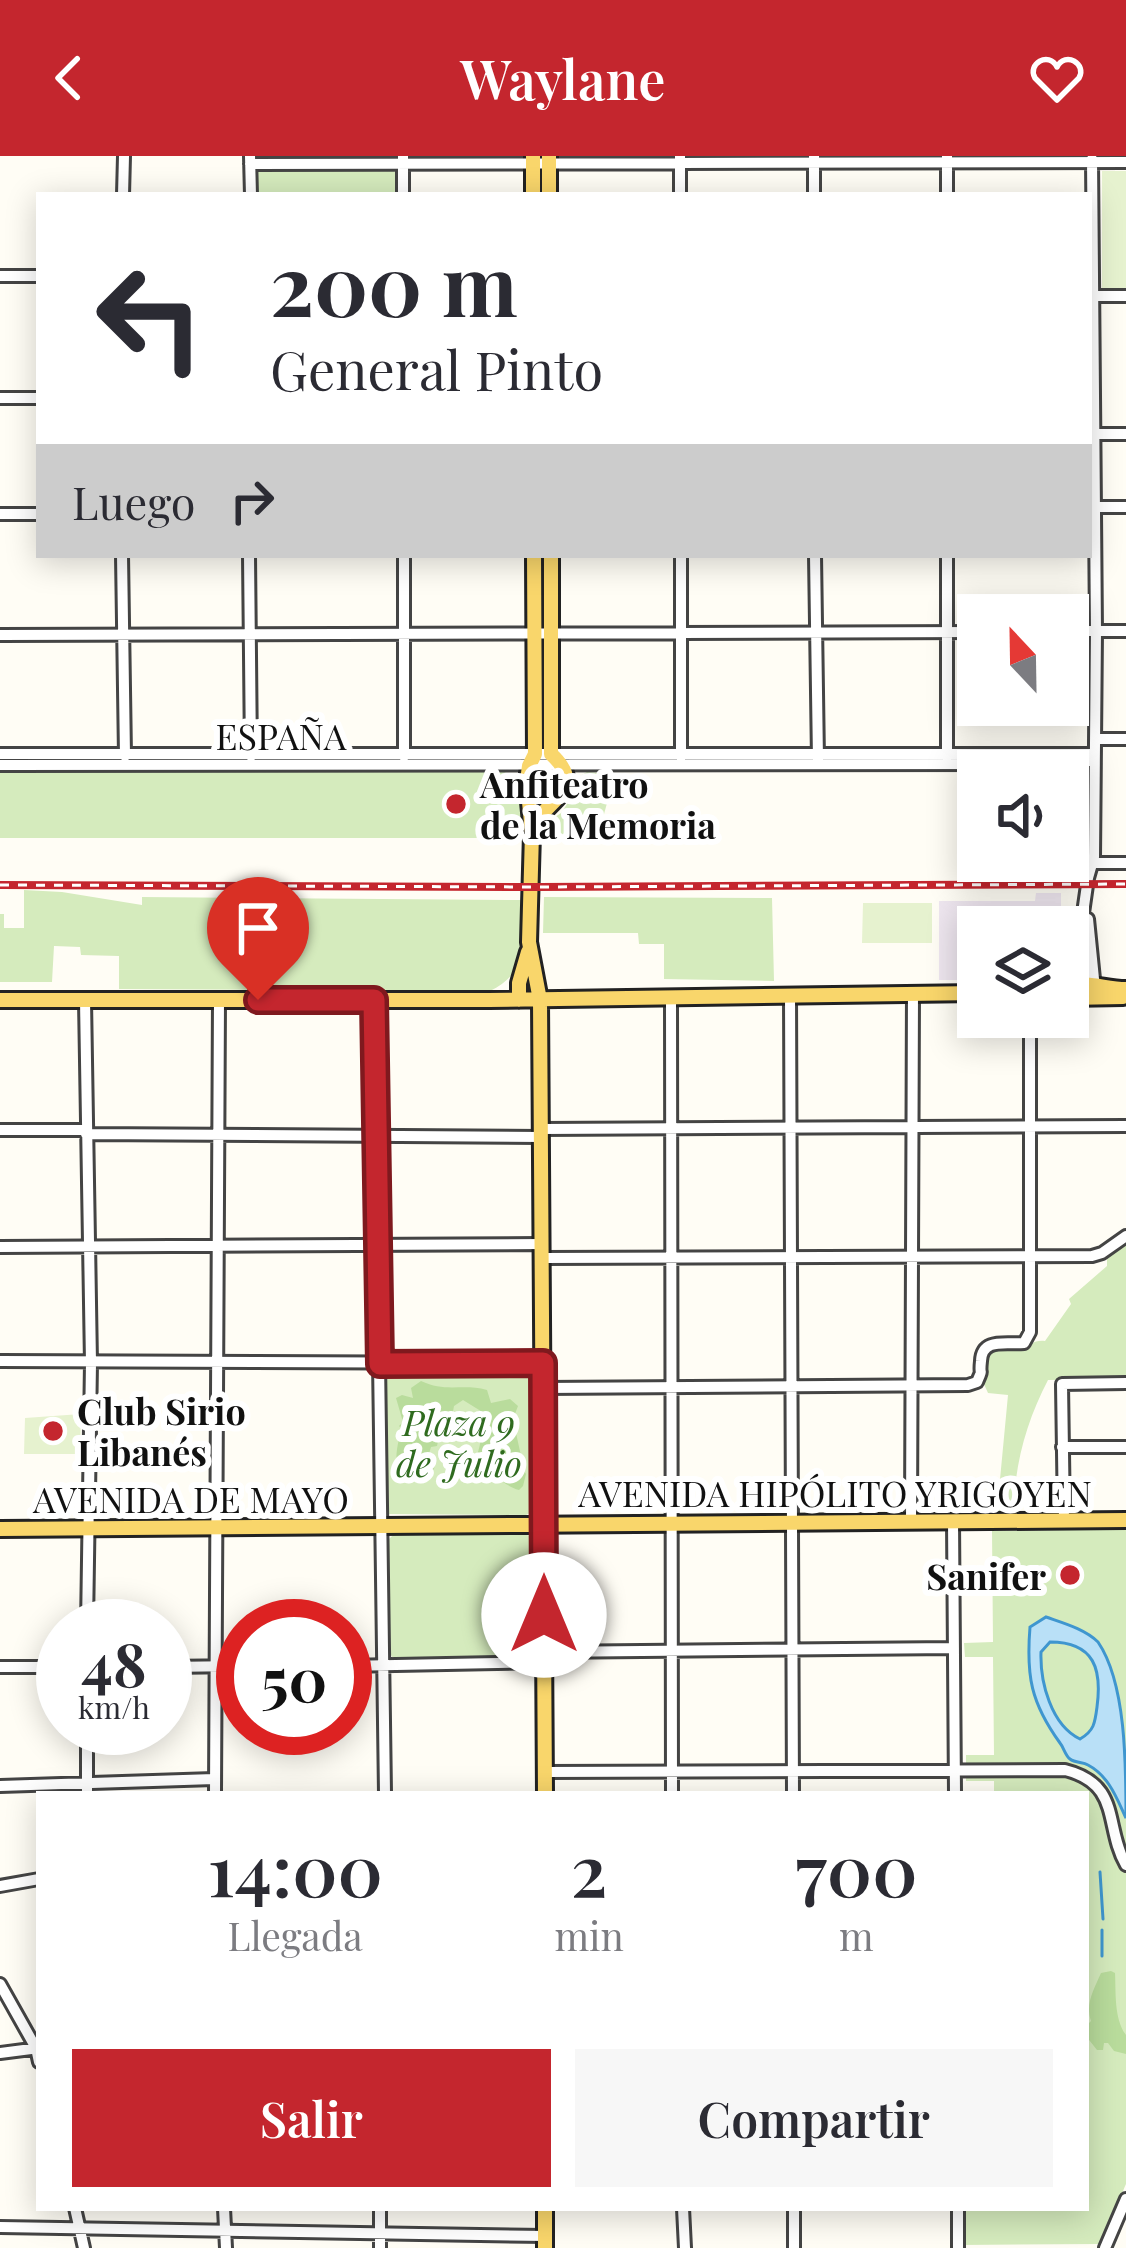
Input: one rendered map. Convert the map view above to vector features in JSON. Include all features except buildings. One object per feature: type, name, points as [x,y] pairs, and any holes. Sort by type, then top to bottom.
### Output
[{"type":"main road","points":[[534,192],[541,160]]},
{"type":"main road","points":[[541,160],[548,192]]},
{"type":"main road","points":[[534,558],[542,634],[544,759],[527,796],[532,833],[530,942],[540,1000],[544,1791]]},
{"type":"main road","points":[[542,634],[550,558]]},
{"type":"main road","points":[[532,833],[537,818],[562,793],[565,775],[544,759]]},
{"type":"main road","points":[[519,1000],[530,942]]},
{"type":"main road","points":[[1089,990],[1126,993]]},
{"type":"main road","points":[[0,1000],[540,1000],[957,993]]},
{"type":"main road","name":"AVENIDA HIPÓLITO YRIGOYEN","points":[[382,1526],[1126,1520]]},
{"type":"main road","name":"AVENIDA DE MAYO","points":[[0,1529],[382,1526]]},
{"type":"main road","points":[[545,2211],[545,2242]]},
{"type":"street","points":[[123,192],[124,156]]},
{"type":"street","points":[[1092,159],[1092,192]]},
{"type":"street","points":[[250,192],[250,160],[1126,162]]},
{"type":"street","points":[[403,160],[403,192]]},
{"type":"street","points":[[680,160],[680,192]]},
{"type":"street","points":[[814,160],[814,192]]},
{"type":"street","points":[[947,160],[947,192]]},
{"type":"street","points":[[0,276],[36,276]]},
{"type":"street","points":[[1092,296],[1126,296]]},
{"type":"street","points":[[0,398],[36,398]]},
{"type":"street","points":[[1126,434],[1092,432],[1096,754],[1089,863],[1126,863]]},
{"type":"street","points":[[1092,507],[1126,507]]},
{"type":"street","points":[[0,514],[36,514]]},
{"type":"street","points":[[122,558],[124,759]]},
{"type":"street","points":[[249,558],[251,760]]},
{"type":"street","points":[[404,558],[404,759]]},
{"type":"street","points":[[681,558],[681,759]]},
{"type":"street","points":[[815,558],[818,758]]},
{"type":"street","points":[[947,558],[947,758]]},
{"type":"street","points":[[1089,631],[1126,631]]},
{"type":"street","points":[[0,635],[957,632]]},
{"type":"street","points":[[1096,739],[1126,739]]},
{"type":"street","name":"ESPAÑA","points":[[0,754],[251,760],[947,758]]},
{"type":"street","points":[[947,758],[1096,754]]},
{"type":"street","points":[[1089,760],[1096,754]]},
{"type":"street","points":[[947,758],[957,758]]},
{"type":"street","name":"ESPAÑA","points":[[0,765],[124,759]]},
{"type":"street","points":[[1086,904],[1088,882]]},
{"type":"street","points":[[911,1521],[913,993]]},
{"type":"street","points":[[790,994],[793,1791]]},
{"type":"street","points":[[671,996],[672,1791]]},
{"type":"street","points":[[85,1000],[91,1363],[87,1599]]},
{"type":"street","points":[[214,1791],[219,1000]]},
{"type":"street","points":[[374,1000],[385,1791]]},
{"type":"street","points":[[543,1388],[976,1382],[983,1349],[991,1344],[1021,1344],[1030,1332],[1030,1038]]},
{"type":"street","points":[[0,1130],[376,1137],[671,1129],[1126,1126]]},
{"type":"street","points":[[0,1247],[378,1245],[672,1257],[1096,1256],[1126,1236]]},
{"type":"street","points":[[0,1361],[543,1363]]},
{"type":"street","points":[[1064,1520],[1062,1384],[1126,1383]]},
{"type":"street","points":[[1062,1448],[1126,1447]]},
{"type":"street","points":[[953,1520],[955,1791]]},
{"type":"street","points":[[372,1665],[672,1650],[954,1648]]},
{"type":"street","points":[[192,1666],[215,1666]]},
{"type":"street","points":[[0,1667],[36,1667]]},
{"type":"street","points":[[87,1755],[87,1789]]},
{"type":"street","points":[[545,1772],[1051,1769],[1083,1775],[1096,1784],[1106,1799],[1126,1865]]},
{"type":"street","points":[[0,1786],[87,1789],[214,1780]]},
{"type":"street","points":[[0,1886],[36,1880]]},
{"type":"street","points":[[0,1984],[36,2049]]},
{"type":"street","points":[[0,2053],[36,2053]]},
{"type":"street","points":[[1106,2248],[1126,2199]]},
{"type":"street","points":[[76,2211],[84,2248]]},
{"type":"street","points":[[224,2211],[226,2248]]},
{"type":"street","points":[[380,2211],[380,2248]]},
{"type":"street","points":[[683,2211],[685,2248]]},
{"type":"street","points":[[794,2211],[794,2248]]},
{"type":"street","points":[[958,2211],[958,2248]]},
{"type":"street","points":[[0,2227],[545,2242]]},
{"type":"shaded area","points":[[1036,893],[1061,893],[1061,906],[957,906],[957,980],[939,980],[939,901],[1035,901]]},
{"type":"green space","points":[[262,168],[392,169],[398,175],[398,192],[255,192],[255,173]]},
{"type":"green space","points":[[1102,171],[1126,171],[1126,291],[1102,291]]},
{"type":"green space","points":[[499,769],[521,789],[522,838],[0,838],[0,770]]},
{"type":"green space","points":[[587,772],[615,774],[598,836],[538,837],[540,827],[561,813],[577,778]]},
{"type":"green space","points":[[24,890],[142,905],[142,897],[522,900],[521,953],[512,974],[490,991],[119,989],[119,956],[81,955],[80,947],[54,946],[52,982],[0,982],[0,914],[4,914],[4,928],[24,928]]},
{"type":"green space","points":[[544,897],[772,898],[774,981],[664,979],[664,944],[639,944],[638,933],[543,933]]},
{"type":"green space","points":[[863,903],[932,903],[932,943],[862,943]]},
{"type":"green space","points":[[1126,1242],[1126,1379],[1048,1380],[1023,1443],[1014,1511],[997,1511],[1008,1395],[988,1393],[983,1382],[988,1350],[1018,1349],[1045,1341],[1071,1304],[1069,1299]]},
{"type":"green space","name":"Plaza 9 de Julio","points":[[391,1368],[529,1369],[533,1378],[532,1512],[389,1514],[385,1372]]},
{"type":"green space","points":[[421,1381],[487,1390],[491,1403],[510,1399],[518,1406],[513,1419],[521,1456],[517,1460],[526,1474],[519,1490],[480,1465],[477,1455],[484,1413],[463,1400],[454,1406],[452,1417],[445,1419],[436,1412],[424,1428],[427,1435],[439,1437],[428,1457],[434,1469],[408,1483],[403,1479],[396,1457],[405,1433],[399,1426],[403,1422],[396,1398],[413,1398],[411,1388]]},
{"type":"green space","name":"Club Sirio Libanés","points":[[81,1414],[80,1454],[24,1454],[25,1418]]},
{"type":"green space","points":[[1126,1529],[1126,2184],[1100,2244],[962,2245],[962,2211],[1089,2211],[1089,1791],[994,1791],[994,1781],[966,1781],[966,1755],[994,1755],[993,1657],[965,1657],[964,1643],[993,1642],[992,1531]]},
{"type":"green space","points":[[393,1535],[533,1537],[533,1654],[393,1658],[389,1652],[387,1541]]},
{"type":"green space","points":[[1101,1973],[1115,1973],[1126,2054],[1114,2051],[1108,2043],[1097,2050],[1089,2040],[1089,2009]]},
{"type":"water","points":[[1046,1617],[1074,1627],[1098,1642],[1107,1659],[1122,1725],[1126,1818],[1107,1782],[1088,1765],[1068,1757],[1043,1715],[1030,1675],[1030,1627]],"holes":[[[1050,1642],[1086,1653],[1098,1681],[1094,1722],[1080,1739],[1055,1713],[1043,1676],[1041,1652]]]},
{"type":"waterway","points":[[1100,1872],[1103,1919]]},
{"type":"waterway","points":[[1102,1930],[1102,1956]]},
{"type":"railway","points":[[0,885],[1126,884]]},
{"type":"place","name":"Anfiteatro de la Memoria","points":[[456,804]]},
{"type":"place","name":"Club Sirio Libanés","points":[[53,1431]]},
{"type":"place","name":"Sanifer","points":[[1070,1575]]},
{"type":"route","points":[[258,1000],[374,1000],[380,1364],[543,1363],[544,1615]]}]
